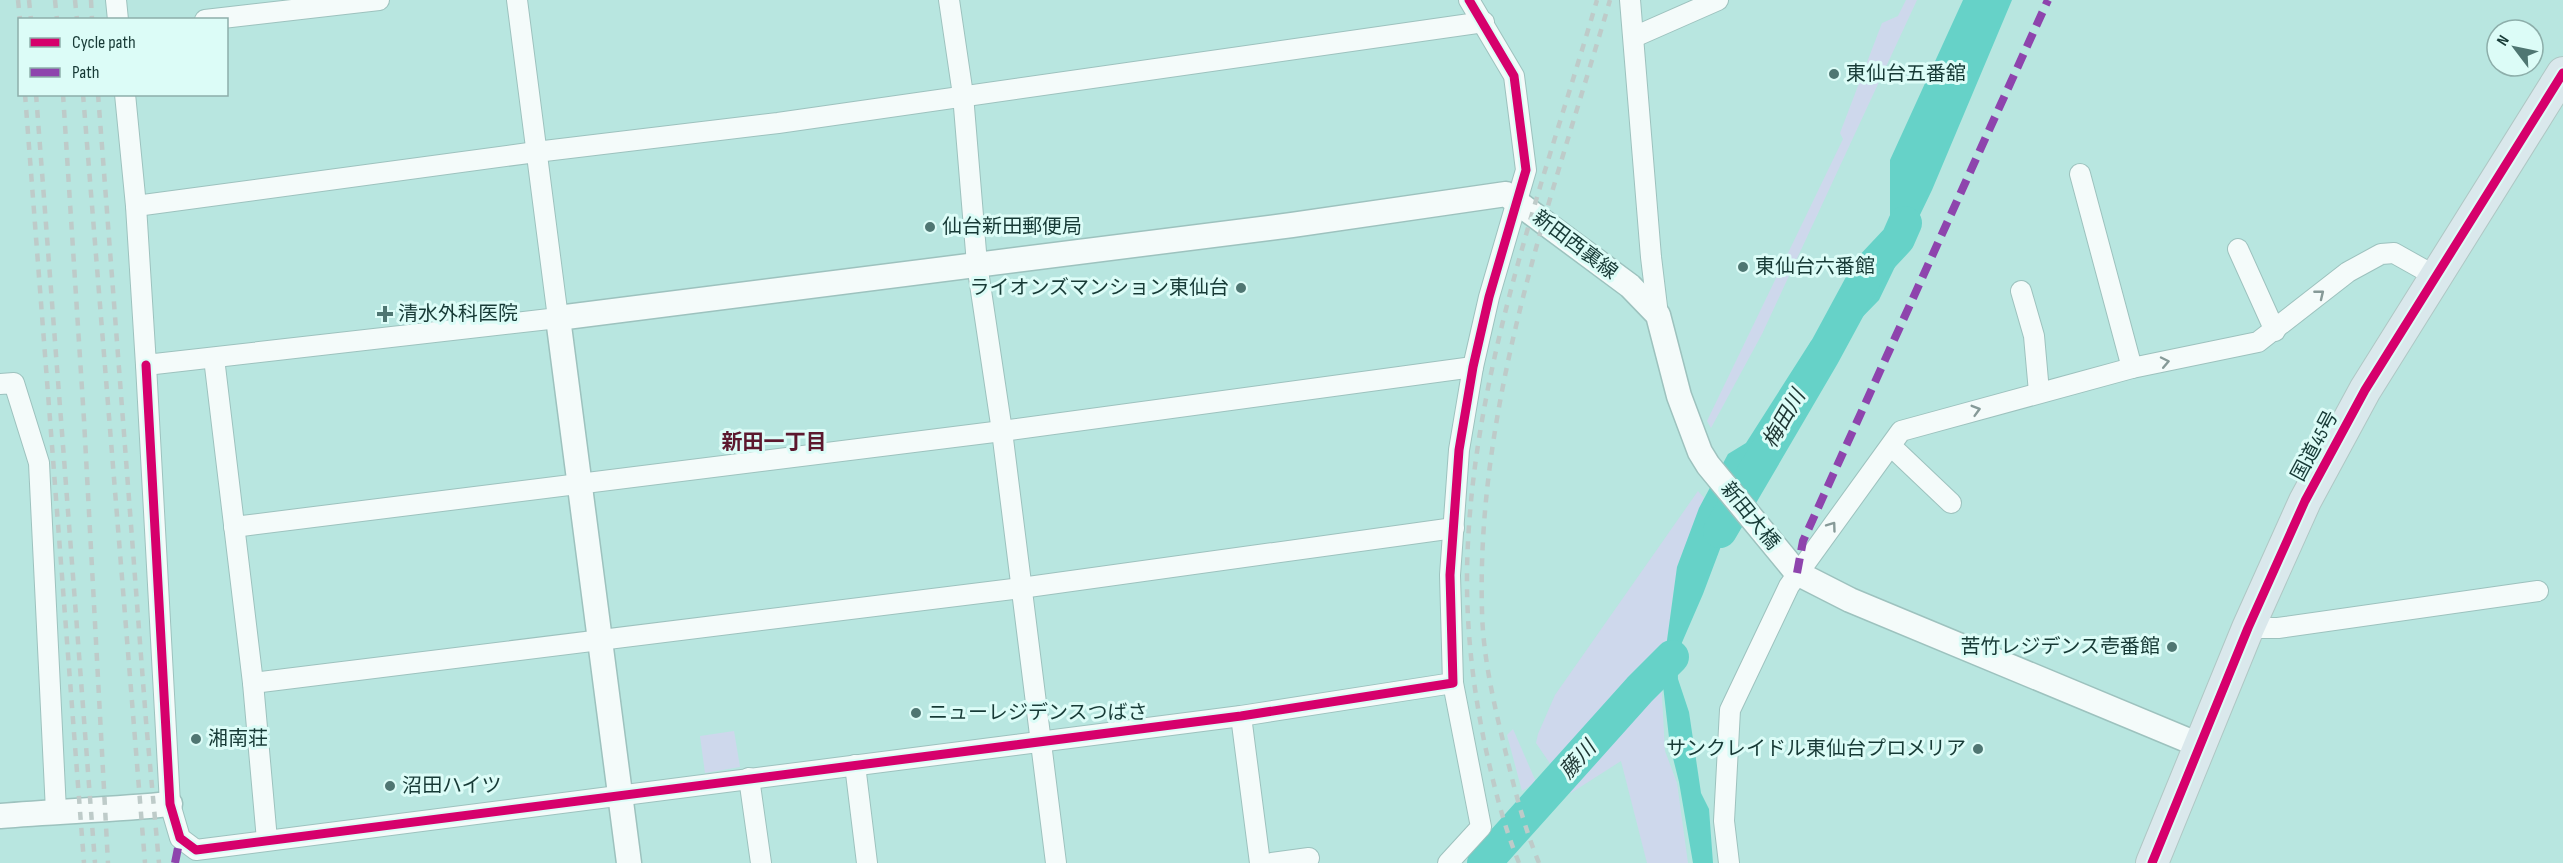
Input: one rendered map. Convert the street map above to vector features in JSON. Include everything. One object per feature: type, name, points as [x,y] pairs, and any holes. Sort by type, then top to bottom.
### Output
[{"type":"highway","name":"国道45号","points":[[2152,863],[2248,628],[2305,501],[2365,390],[2563,73]]},
{"type":"street","points":[[116,0],[118,18]]},
{"type":"street","points":[[222,18],[379,0]]},
{"type":"street","points":[[517,0],[629,863]]},
{"type":"street","points":[[949,0],[963,95],[977,264],[1002,431],[1056,863]]},
{"type":"street","name":"新田西裏線","points":[[1469,0],[1514,76],[1526,170],[1516,201],[1630,286],[1658,315]]},
{"type":"street","points":[[1630,0],[1650,257],[1658,315]]},
{"type":"street","points":[[1634,37],[1718,0]]},
{"type":"street","points":[[136,206],[536,152],[778,123],[1484,22]]},
{"type":"street","points":[[125,96],[136,206],[170,804],[180,838],[196,850],[1241,716],[1454,683]]},
{"type":"street","points":[[2080,174],[2132,369]]},
{"type":"street","points":[[146,365],[558,318],[1292,225],[1506,194],[1516,201],[1489,297],[1473,367],[1459,450],[1450,575],[1454,683],[1481,827],[1448,863]]},
{"type":"street","points":[[2238,249],[2275,331]]},
{"type":"street","points":[[1729,863],[1724,822],[1730,710],[1795,570],[1901,431],[2039,392],[2258,342],[2348,272],[2381,254],[2394,253],[2435,276]]},
{"type":"street","points":[[2021,291],[2034,336],[2039,392]]},
{"type":"street","name":"新田大橋","points":[[1658,315],[1679,396],[1700,452],[1708,465],[1795,570]]},
{"type":"street","points":[[214,358],[253,683],[267,840]]},
{"type":"street","points":[[234,526],[1002,431],[1473,367]]},
{"type":"street","points":[[0,384],[14,383],[39,463],[56,811]]},
{"type":"street","points":[[1891,446],[1951,503]]},
{"type":"street","points":[[253,683],[600,642],[1021,588],[1454,528]]},
{"type":"street","points":[[1795,570],[1850,600],[2199,745]]},
{"type":"street","points":[[2248,628],[2278,628],[2538,591]]},
{"type":"street","points":[[1241,716],[1260,863]]},
{"type":"street","points":[[855,765],[867,863]]},
{"type":"street","points":[[750,778],[760,863]]},
{"type":"street","points":[[0,816],[80,809],[104,811],[170,804]]},
{"type":"street","points":[[1272,863],[1309,858]]},
{"type":"shaded area","points":[[1906,0],[1917,0],[1762,334],[1711,428],[1707,421],[1843,139],[1840,133],[1882,23],[1898,16]]},
{"type":"shaded area","points":[[1698,491],[1704,498],[1677,567],[1665,654],[1553,768],[1536,743],[1555,695]]},
{"type":"shaded area","points":[[1661,678],[1665,751],[1677,783],[1688,863],[1647,863],[1621,761],[1571,793],[1563,781],[1641,692]]},
{"type":"shaded area","points":[[1513,729],[1536,782],[1522,791],[1507,735]]},
{"type":"shaded area","points":[[734,731],[740,767],[705,773],[700,736]]},
{"type":"water","points":[[1963,0],[2012,0],[1932,190],[1879,300],[1840,340],[1801,400],[1757,451],[1703,594],[1677,654],[1678,679],[1689,712],[1701,793],[1709,809],[1713,863],[1693,863],[1679,782],[1670,746],[1662,677],[1677,567],[1699,508],[1728,454],[1746,443],[1811,341],[1868,292],[1890,226],[1890,160]]},
{"type":"waterway","name":"梅田川","points":[[1720,531],[1823,355],[1869,270],[1898,239],[1905,223]]},
{"type":"waterway","name":"藤川","points":[[1484,863],[1640,689],[1672,657]]},
{"type":"railway","points":[[18,0],[20,18]]},
{"type":"railway","points":[[29,0],[31,18]]},
{"type":"railway","points":[[55,0],[57,18]]},
{"type":"railway","points":[[75,0],[77,18]]},
{"type":"railway","points":[[91,0],[92,18]]},
{"type":"railway","points":[[1519,863],[1494,785],[1482,732],[1470,651],[1467,569],[1474,474],[1499,336],[1536,200],[1597,0]]},
{"type":"railway","points":[[1539,863],[1527,832],[1514,785],[1489,674],[1482,611],[1483,533],[1491,455],[1522,301],[1542,225],[1610,0]]},
{"type":"railway","points":[[25,96],[84,863]]},
{"type":"railway","points":[[36,96],[95,863]]},
{"type":"railway","points":[[63,96],[84,420],[108,863]]},
{"type":"railway","points":[[83,96],[145,863]]},
{"type":"railway","points":[[98,96],[159,863]]},
{"type":"marked path","points":[[1797,573],[1803,541],[2048,0]]},
{"type":"marked path","points":[[175,863],[180,838]]},
{"type":"cycle path","points":[[146,365],[170,804],[180,838],[196,850],[1241,716],[1453,683],[1450,575],[1459,450],[1473,367],[1489,297],[1526,170],[1514,76],[1469,0]]},
{"type":"cycle path","points":[[2152,863],[2248,628],[2305,501],[2365,390],[2563,73]]},
{"type":"place","name":"東仙台五番舘","points":[[1834,74]]},
{"type":"place","name":"仙台新田郵便局","points":[[930,227]]},
{"type":"place","name":"東仙台六番館","points":[[1743,267]]},
{"type":"place","name":"ライオンズマンション東仙台","points":[[1241,288]]},
{"type":"place","name":"清水外科医院","points":[[385,314]]},
{"type":"place","name":"苦竹レジデンス壱番館","points":[[2172,647]]},
{"type":"place","name":"ニューレジデンスつばさ","points":[[916,713]]},
{"type":"place","name":"湘南荘","points":[[196,739]]},
{"type":"place","name":"サンクレイドル東仙台プロメリア","points":[[1978,749]]},
{"type":"place","name":"沼田ハイツ","points":[[390,786]]},
{"type":"district","name":"新田一丁目","points":[[774,442]]}]
